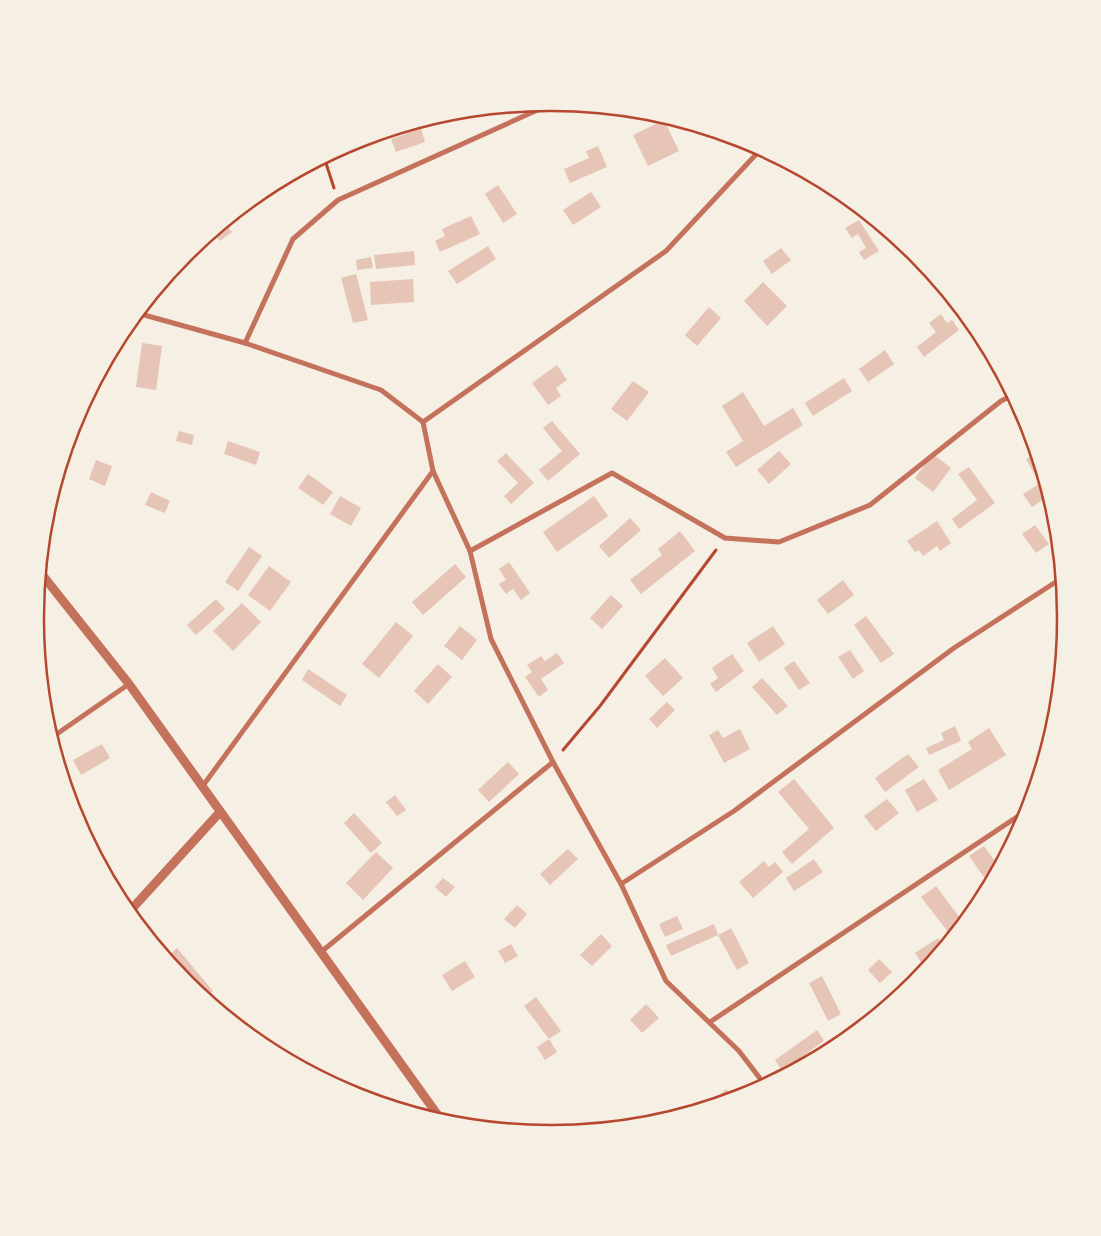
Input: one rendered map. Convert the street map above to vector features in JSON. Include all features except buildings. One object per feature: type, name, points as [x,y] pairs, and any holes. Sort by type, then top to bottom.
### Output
[{"type":"street","points":[[245,344],[293,238],[338,200],[534,111]]},
{"type":"street","points":[[424,422],[666,251],[755,155]]},
{"type":"street","points":[[144,315],[245,344],[381,390],[424,422],[433,470],[470,551],[491,639],[553,762],[621,884],[666,981],[739,1051],[760,1079]]},
{"type":"street","points":[[470,551],[612,473],[725,538],[779,542],[870,505],[1007,398]]},
{"type":"street","points":[[202,787],[433,470]]},
{"type":"street","points":[[46,579],[128,684],[435,1111]]},
{"type":"street","points":[[621,884],[734,811],[954,648],[1056,582]]},
{"type":"street","points":[[57,734],[128,684]]},
{"type":"street","points":[[321,952],[553,762]]},
{"type":"street","points":[[133,906],[220,812]]},
{"type":"street","points":[[710,1022],[1017,816]]},
{"type":"path","points":[[326,164],[338,200]]},
{"type":"path","points":[[553,762],[600,706],[725,538]]}]
